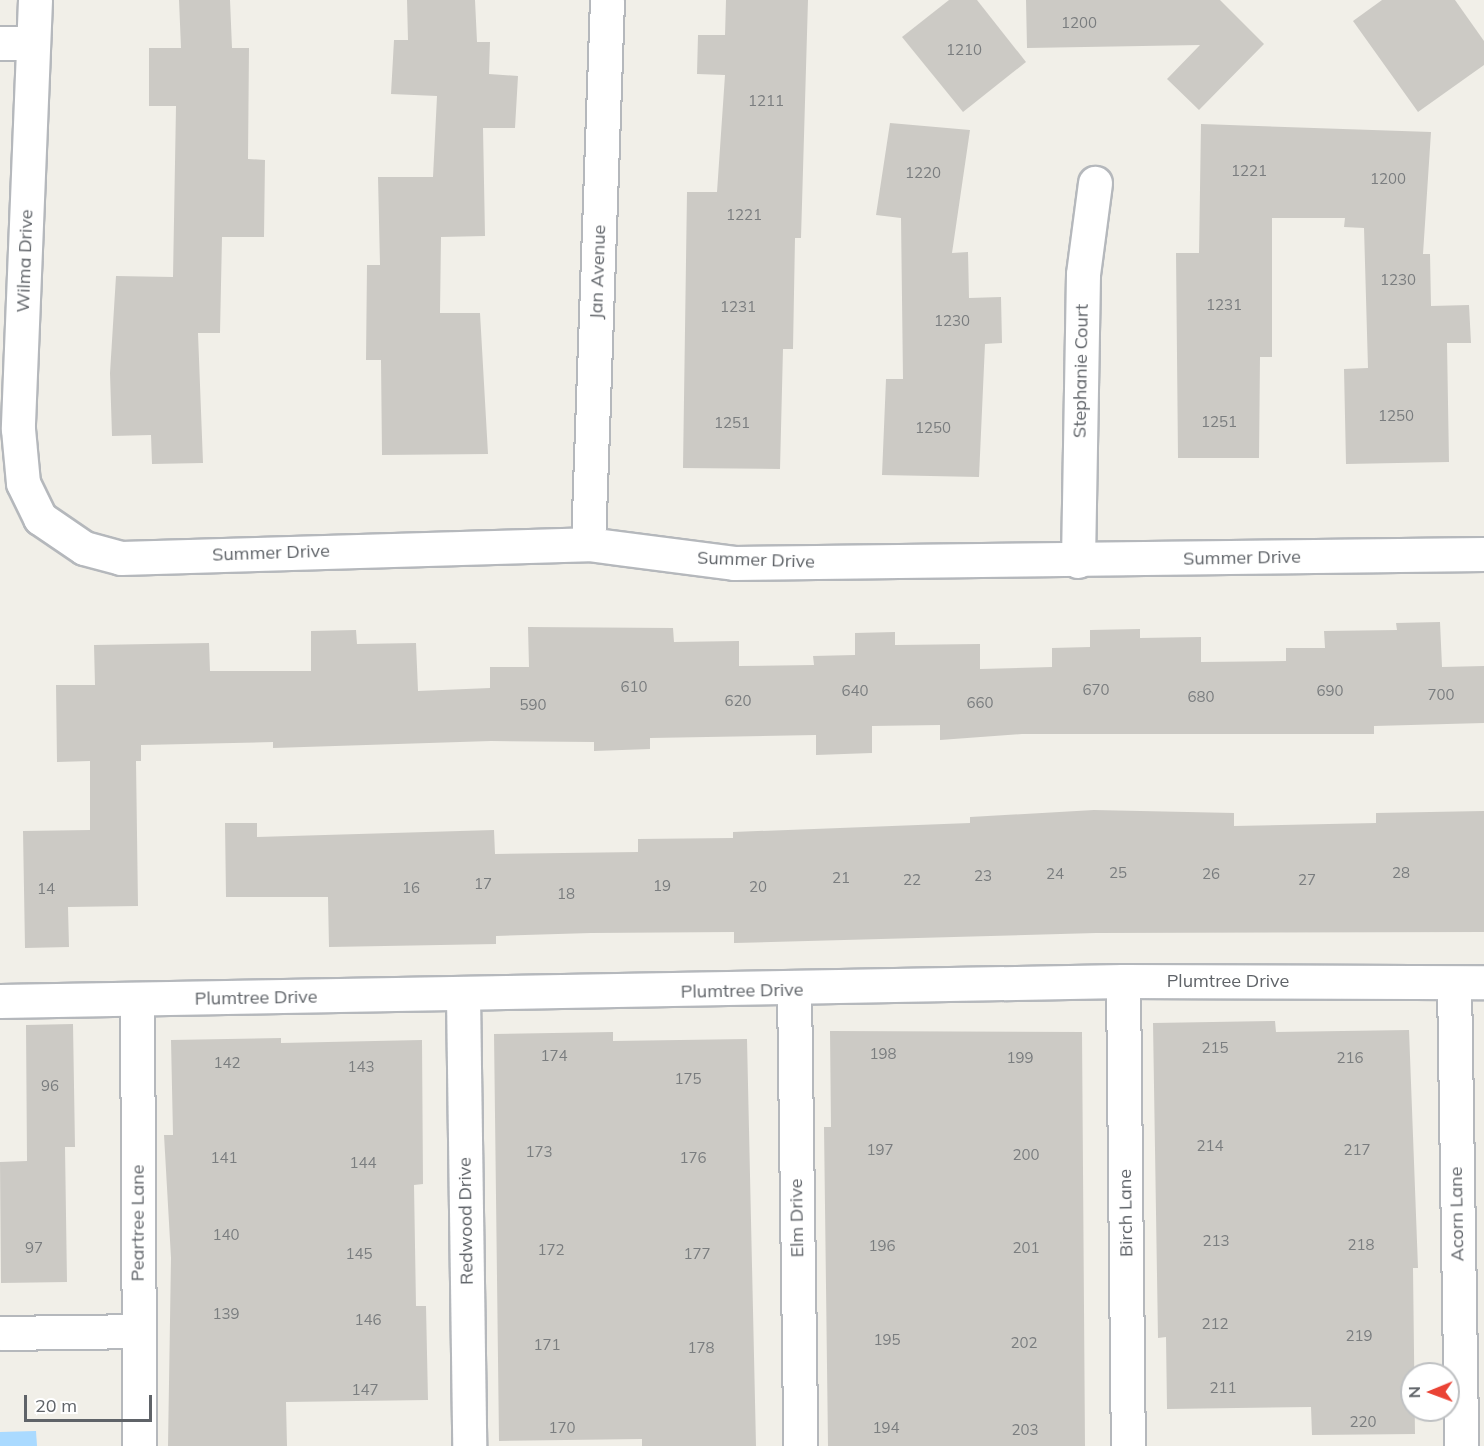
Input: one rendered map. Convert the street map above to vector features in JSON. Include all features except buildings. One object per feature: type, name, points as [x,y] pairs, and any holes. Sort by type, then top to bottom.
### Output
[{"type":"street","name":"Wilma Drive","points":[[35,0],[18,429],[23,483],[40,518]]},
{"type":"street","name":"Jan Avenue","points":[[588,544],[607,0]]},
{"type":"street","points":[[0,43],[33,43]]},
{"type":"street","name":"Stephanie Court","points":[[1078,561],[1083,274],[1095,183]]},
{"type":"street","name":"Summer Drive","points":[[40,518],[68,541],[121,558],[588,544],[734,563],[1078,561],[1484,554]]},
{"type":"street","name":"Plumtree Drive","points":[[0,1001],[794,990],[1123,981],[1469,983]]},
{"type":"street","name":"Birch Lane","points":[[1123,981],[1128,1446]]},
{"type":"street","name":"Acorn Lane","points":[[1461,1446],[1469,983]]},
{"type":"street","name":"Elm Drive","points":[[794,990],[800,1446]]},
{"type":"street","name":"Redwood Drive","points":[[463,995],[470,1446]]},
{"type":"street","name":"Peartree Lane","points":[[137,999],[139,1446]]},
{"type":"street","points":[[0,1333],[139,1331]]},
{"type":"water","points":[[36,1431],[37,1446],[0,1446],[0,1432]]}]
